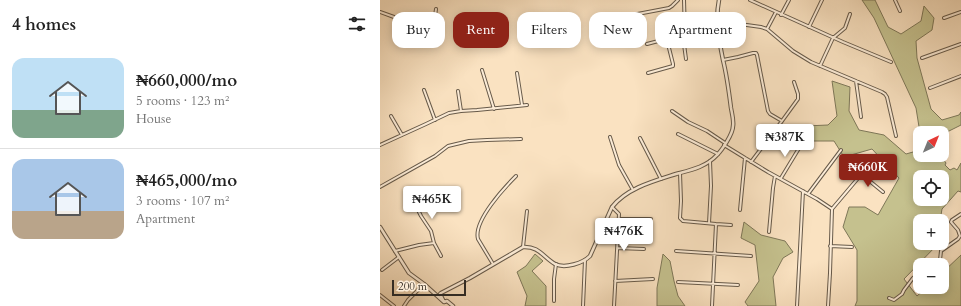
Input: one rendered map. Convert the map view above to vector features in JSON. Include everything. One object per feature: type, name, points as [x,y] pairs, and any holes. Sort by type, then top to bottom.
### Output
[{"type":"street","points":[[647,12],[669,8],[678,0]]},
{"type":"street","points":[[684,0],[684,12]]},
{"type":"street","points":[[718,12],[719,0]]},
{"type":"street","points":[[750,0],[833,38],[891,62]]},
{"type":"street","points":[[781,15],[789,0]]},
{"type":"street","points":[[809,27],[822,0]]},
{"type":"street","points":[[895,0],[900,11]]},
{"type":"street","points":[[380,12],[394,17],[405,31],[414,25],[429,27],[434,23],[436,9]]},
{"type":"street","points":[[767,29],[776,12]]},
{"type":"street","points":[[944,18],[961,12]]},
{"type":"street","points":[[820,66],[833,38],[845,28],[850,14]]},
{"type":"street","points":[[746,25],[767,29],[793,51],[811,62],[886,94],[896,136]]},
{"type":"street","points":[[647,44],[655,42]]},
{"type":"street","points":[[922,58],[961,44]]},
{"type":"street","points":[[648,73],[672,66],[673,64],[668,48]]},
{"type":"street","points":[[684,48],[686,59]]},
{"type":"street","points":[[444,302],[440,294],[523,247],[528,246],[541,252],[556,264],[569,265],[585,260],[590,256],[614,204],[633,190],[661,179],[703,166],[718,154],[734,127],[720,48]]},
{"type":"street","points":[[723,60],[756,53],[768,111],[770,114],[782,121]]},
{"type":"street","points":[[482,70],[494,108]]},
{"type":"street","points":[[517,73],[522,106]]},
{"type":"street","points":[[930,88],[961,76]]},
{"type":"street","points":[[856,81],[861,117]]},
{"type":"street","points":[[751,162],[798,99],[794,82]]},
{"type":"street","points":[[424,90],[435,120]]},
{"type":"street","points":[[458,91],[461,111]]},
{"type":"street","points":[[380,145],[448,113],[528,105]]},
{"type":"street","points":[[672,111],[688,122],[707,130],[751,162],[781,178],[832,209]]},
{"type":"street","points":[[391,116],[402,135]]},
{"type":"street","points":[[678,134],[718,154]]},
{"type":"street","points":[[610,137],[619,165],[633,190]]},
{"type":"street","points":[[640,138],[661,179]]},
{"type":"street","points":[[380,187],[435,156],[448,146],[469,141],[521,139]]},
{"type":"street","points":[[781,178],[801,145]]},
{"type":"street","points":[[808,194],[840,150]]},
{"type":"street","points":[[828,306],[832,209],[874,157]]},
{"type":"street","points":[[740,210],[745,158]]},
{"type":"street","points":[[709,224],[711,186],[710,161]]},
{"type":"street","points":[[680,173],[680,218],[683,221],[709,224],[731,224]]},
{"type":"street","points":[[861,174],[883,192]]},
{"type":"street","points":[[493,264],[477,235],[480,224],[490,206],[504,188],[516,176]]},
{"type":"street","points":[[769,232],[775,176]]},
{"type":"street","points":[[434,188],[415,204],[431,231],[434,243],[441,256]]},
{"type":"street","points":[[797,306],[803,191]]},
{"type":"street","points":[[612,207],[618,213],[619,219],[614,306]]},
{"type":"street","points":[[523,247],[527,211]]},
{"type":"street","points":[[940,258],[941,251],[960,236],[958,230],[951,222],[961,214]]},
{"type":"street","points":[[619,219],[652,219]]},
{"type":"street","points":[[712,306],[716,254],[716,224]]},
{"type":"street","points":[[380,227],[409,273],[444,302],[448,301],[453,306]]},
{"type":"street","points":[[395,251],[434,243]]},
{"type":"street","points":[[830,246],[852,247]]},
{"type":"street","points":[[617,248],[644,249]]},
{"type":"street","points":[[676,251],[751,256]]},
{"type":"street","points":[[382,270],[399,257]]},
{"type":"street","points":[[583,306],[585,260]]},
{"type":"street","points":[[554,301],[556,264]]},
{"type":"street","points":[[889,298],[894,300],[902,294],[913,278]]},
{"type":"street","points":[[615,281],[654,279]]},
{"type":"street","points":[[678,282],[738,285]]},
{"type":"street","points":[[404,306],[424,284]]},
{"type":"street","points":[[380,295],[394,306]]},
{"type":"shaded area","points":[[862,0],[875,0],[888,27],[901,34],[921,21],[924,6],[934,18],[932,30],[916,41],[917,58],[931,109],[942,120],[959,115],[961,112],[961,125],[949,131],[949,126],[919,126],[916,108],[874,18]]},
{"type":"shaded area","points":[[832,81],[850,87],[849,111],[859,130],[884,135],[906,154],[913,152],[913,162],[945,162],[945,165],[950,170],[954,168],[957,170],[961,163],[961,192],[958,191],[949,201],[949,170],[913,170],[913,206],[945,206],[942,209],[941,214],[913,214],[913,250],[932,250],[924,258],[913,258],[913,270],[904,279],[913,291],[913,294],[917,296],[919,294],[949,294],[949,266],[961,255],[961,306],[855,306],[857,301],[857,250],[843,227],[849,207],[865,207],[878,215],[899,178],[872,149],[844,157],[834,141],[809,141],[805,126],[828,125],[837,116]]},
{"type":"shaded area","points":[[744,222],[761,235],[785,241],[793,252],[783,258],[773,277],[776,306],[748,306],[745,302],[759,281],[755,245],[741,238]]},
{"type":"shaded area","points":[[535,254],[543,261],[532,271],[546,286],[546,306],[525,306],[527,296],[517,272],[526,266]]},
{"type":"shaded area","points":[[663,254],[670,261],[678,296],[685,306],[657,306],[657,288]]}]
